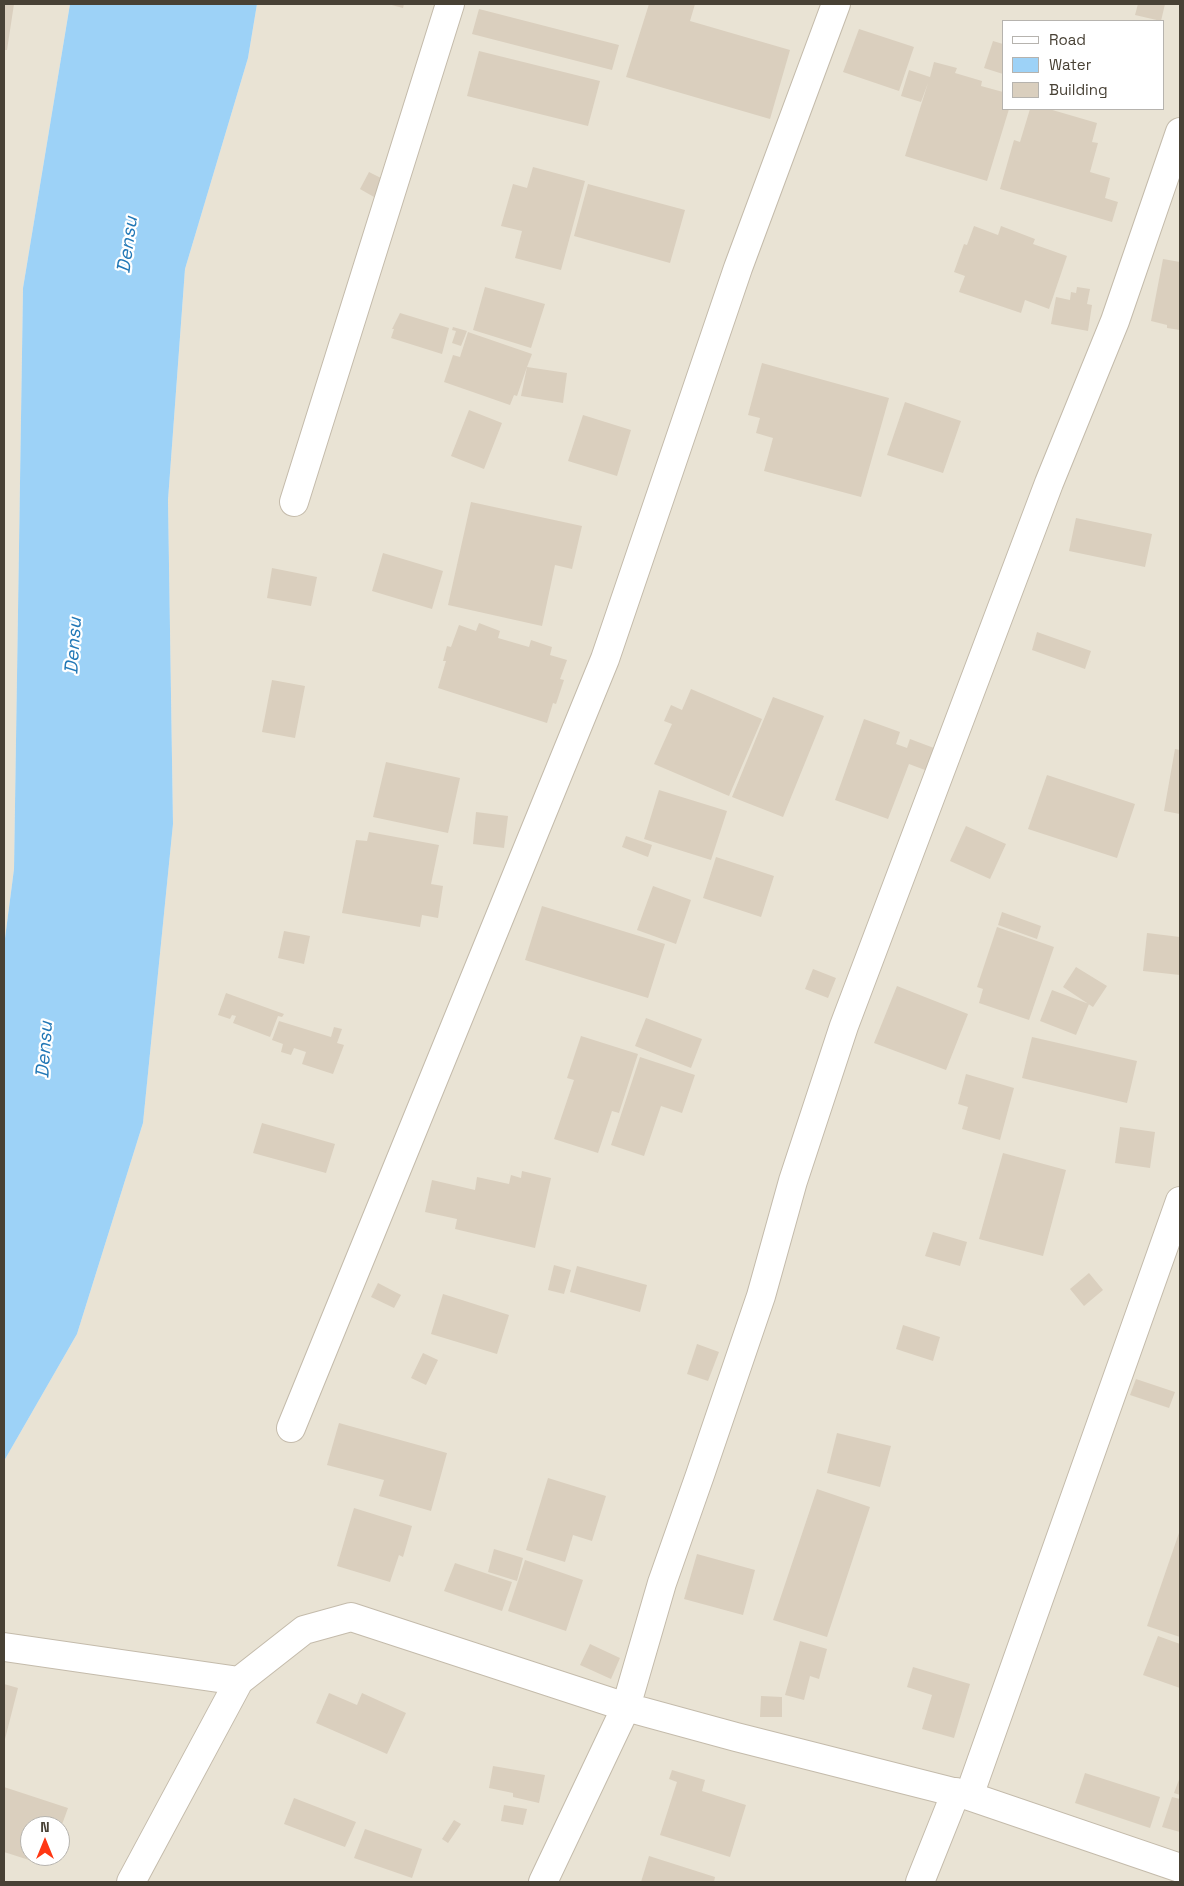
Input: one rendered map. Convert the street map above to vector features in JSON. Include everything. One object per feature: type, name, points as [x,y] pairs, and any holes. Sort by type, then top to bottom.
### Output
[{"type":"street","points":[[294,502],[450,4]]},
{"type":"street","points":[[291,1428],[605,659],[738,268],[836,4]]},
{"type":"street","points":[[543,1882],[626,1706],[662,1583],[761,1296],[793,1180],[844,1026],[1049,483],[1115,321],[1180,132]]},
{"type":"street","points":[[920,1882],[963,1794],[1180,1201]]},
{"type":"street","points":[[131,1882],[240,1681],[304,1630],[351,1617],[626,1706],[736,1737],[963,1794],[1180,1868]]},
{"type":"street","points":[[4,1647],[240,1681]]},
{"type":"shaded area","points":[[4,4],[70,4],[23,288],[14,869],[4,946]]},
{"type":"shaded area","points":[[257,4],[1180,4],[1180,1882],[4,1882],[4,1461],[77,1334],[143,1123],[173,824],[168,500],[185,269],[248,58]]},
{"type":"water","name":"Densu","points":[[70,4],[257,4],[248,58],[185,269],[168,500],[173,824],[143,1123],[77,1334],[4,1461],[4,946],[14,869],[23,288]]},
{"type":"building","points":[[4,4],[14,4],[7,50],[4,50]]},
{"type":"building","points":[[388,4],[404,4],[403,8]]},
{"type":"building","points":[[649,4],[695,4],[690,21],[790,50],[770,119],[626,77]]},
{"type":"building","points":[[1138,4],[1165,4],[1161,20],[1135,15]]},
{"type":"building","points":[[479,9],[619,45],[612,70],[472,34]]},
{"type":"building","points":[[859,29],[914,47],[899,91],[843,72]]},
{"type":"building","points":[[993,41],[1002,44],[1002,74],[984,68]]},
{"type":"building","points":[[479,51],[600,81],[588,126],[467,96]]},
{"type":"building","points":[[934,62],[957,68],[955,73],[982,81],[981,86],[1002,92],[1002,110],[1009,110],[987,181],[905,156],[928,83],[921,102],[901,96],[909,70],[930,77]]},
{"type":"building","points":[[1030,110],[1052,110],[1097,123],[1092,142],[1098,143],[1090,172],[1110,178],[1105,198],[1118,202],[1112,222],[1000,189],[1014,140],[1020,142]]},
{"type":"building","points":[[533,167],[585,181],[561,270],[515,258],[522,231],[501,226],[513,184],[527,188]]},
{"type":"building","points":[[369,172],[383,179],[374,197],[360,189]]},
{"type":"building","points":[[588,184],[685,210],[670,263],[574,236]]},
{"type":"building","points":[[974,226],[998,235],[1001,226],[1035,239],[1033,244],[1067,256],[1049,309],[1025,300],[1021,313],[959,292],[965,276],[954,272],[964,244],[967,245]]},
{"type":"building","points":[[1163,259],[1180,262],[1180,330],[1167,328],[1167,325],[1151,321]]},
{"type":"building","points":[[485,287],[545,304],[531,348],[473,330]]},
{"type":"building","points":[[1077,287],[1090,289],[1087,304],[1092,305],[1088,331],[1051,324],[1056,297],[1070,300],[1071,292],[1076,293]]},
{"type":"building","points":[[400,313],[449,328],[442,354],[391,338],[394,329],[392,329]]},
{"type":"building","points":[[453,327],[467,331],[461,346],[452,343],[456,331],[452,330]]},
{"type":"building","points":[[468,332],[532,354],[517,396],[514,395],[510,405],[444,382],[453,355],[460,357]]},
{"type":"building","points":[[762,363],[889,398],[861,497],[764,471],[773,438],[756,433],[760,418],[748,415]]},
{"type":"building","points":[[527,367],[567,373],[563,403],[521,396]]},
{"type":"building","points":[[905,402],[961,421],[943,473],[887,455]]},
{"type":"building","points":[[469,410],[502,423],[484,469],[451,456]]},
{"type":"building","points":[[583,415],[631,430],[617,476],[568,461]]},
{"type":"building","points":[[471,502],[582,526],[572,569],[555,565],[542,626],[448,605]]},
{"type":"building","points":[[1076,518],[1152,534],[1145,567],[1069,551]]},
{"type":"building","points":[[383,553],[443,571],[432,609],[372,591]]},
{"type":"building","points":[[272,568],[317,577],[311,606],[267,598]]},
{"type":"building","points":[[479,623],[500,631],[498,638],[529,647],[531,640],[552,647],[550,655],[567,660],[560,679],[564,680],[556,704],[553,703],[547,723],[438,688],[446,661],[443,661],[447,646],[451,647],[459,625],[476,631]]},
{"type":"building","points":[[1037,632],[1091,651],[1085,669],[1032,650]]},
{"type":"building","points":[[272,680],[305,686],[295,738],[262,732]]},
{"type":"building","points":[[691,689],[762,719],[729,796],[654,764],[672,724],[664,721],[671,705],[682,710]]},
{"type":"building","points":[[773,697],[824,716],[783,817],[732,797]]},
{"type":"building","points":[[864,719],[900,732],[896,744],[907,748],[910,739],[934,748],[925,770],[909,764],[888,819],[835,800]]},
{"type":"building","points":[[1175,749],[1180,750],[1180,814],[1164,811]]},
{"type":"building","points":[[386,762],[460,778],[448,833],[373,817]]},
{"type":"building","points":[[1047,775],[1135,804],[1117,858],[1028,829]]},
{"type":"building","points":[[659,790],[727,811],[711,860],[644,839]]},
{"type":"building","points":[[476,812],[508,816],[504,848],[473,844]]},
{"type":"building","points":[[966,826],[1006,844],[990,879],[950,861]]},
{"type":"building","points":[[369,832],[439,845],[431,884],[443,886],[438,918],[422,915],[420,927],[342,913],[356,840],[367,841]]},
{"type":"building","points":[[626,836],[652,845],[648,857],[622,847]]},
{"type":"building","points":[[716,857],[774,876],[761,917],[703,898]]},
{"type":"building","points":[[653,886],[691,900],[676,944],[637,930]]},
{"type":"building","points":[[542,906],[665,944],[648,998],[525,960]]},
{"type":"building","points":[[1002,912],[1041,926],[1037,939],[998,925]]},
{"type":"building","points":[[997,927],[1054,947],[1029,1020],[979,1003],[983,989],[977,987]]},
{"type":"building","points":[[284,931],[310,936],[304,964],[278,958]]},
{"type":"building","points":[[1147,933],[1180,937],[1180,975],[1143,971]]},
{"type":"building","points":[[1076,967],[1107,986],[1093,1007],[1063,987]]},
{"type":"building","points":[[813,969],[836,978],[828,998],[805,989]]},
{"type":"building","points":[[897,986],[968,1014],[946,1070],[874,1043]]},
{"type":"building","points":[[1052,990],[1089,1004],[1076,1035],[1040,1021]]},
{"type":"building","points":[[226,993],[284,1014],[282,1017],[278,1016],[270,1037],[233,1023],[236,1016],[232,1015],[230,1019],[218,1015]]},
{"type":"building","points":[[646,1018],[702,1039],[691,1068],[635,1046]]},
{"type":"building","points":[[279,1021],[331,1037],[334,1027],[342,1029],[337,1043],[344,1045],[333,1074],[302,1064],[306,1052],[294,1048],[291,1055],[281,1052],[283,1044],[272,1040]]},
{"type":"building","points":[[581,1036],[638,1054],[619,1113],[612,1111],[598,1153],[554,1139],[574,1080],[567,1078]]},
{"type":"building","points":[[1032,1037],[1137,1061],[1127,1103],[1022,1078]]},
{"type":"building","points":[[640,1057],[695,1075],[682,1113],[661,1106],[644,1156],[611,1145]]},
{"type":"building","points":[[966,1074],[1014,1088],[1000,1140],[962,1129],[968,1107],[958,1104]]},
{"type":"building","points":[[262,1123],[335,1144],[326,1173],[253,1153]]},
{"type":"building","points":[[1120,1127],[1155,1132],[1150,1168],[1115,1163]]},
{"type":"building","points":[[1003,1153],[1066,1170],[1043,1256],[979,1239]]},
{"type":"building","points":[[522,1171],[551,1178],[535,1248],[455,1229],[457,1219],[425,1212],[432,1180],[475,1190],[477,1177],[509,1184],[511,1175],[521,1178]]},
{"type":"building","points":[[933,1232],[967,1242],[960,1266],[925,1256]]},
{"type":"building","points":[[554,1265],[571,1270],[564,1294],[548,1290]]},
{"type":"building","points":[[577,1266],[647,1285],[640,1312],[570,1292]]},
{"type":"building","points":[[1089,1273],[1103,1290],[1084,1306],[1070,1289]]},
{"type":"building","points":[[378,1283],[401,1295],[394,1308],[371,1297]]},
{"type":"building","points":[[443,1294],[509,1315],[497,1354],[431,1334]]},
{"type":"building","points":[[903,1325],[940,1337],[933,1361],[896,1349]]},
{"type":"building","points":[[697,1344],[719,1352],[708,1381],[687,1374]]},
{"type":"building","points":[[423,1353],[438,1360],[426,1385],[411,1378]]},
{"type":"building","points":[[1136,1379],[1175,1392],[1169,1408],[1130,1395]]},
{"type":"building","points":[[339,1423],[447,1453],[431,1511],[379,1496],[384,1480],[327,1465]]},
{"type":"building","points":[[837,1433],[891,1446],[880,1487],[827,1473]]},
{"type":"building","points":[[548,1478],[606,1496],[592,1541],[573,1535],[565,1562],[526,1550]]},
{"type":"building","points":[[817,1489],[870,1507],[827,1637],[773,1620]]},
{"type":"building","points":[[354,1508],[412,1526],[403,1557],[399,1555],[390,1582],[337,1566]]},
{"type":"building","points":[[1180,1530],[1180,1637],[1147,1626]]},
{"type":"building","points":[[494,1549],[523,1558],[517,1581],[488,1572]]},
{"type":"building","points":[[697,1554],[755,1570],[743,1615],[684,1599]]},
{"type":"building","points":[[525,1560],[583,1580],[566,1631],[508,1611]]},
{"type":"building","points":[[455,1563],[512,1582],[502,1611],[444,1591]]},
{"type":"building","points":[[1158,1636],[1180,1644],[1180,1688],[1143,1675]]},
{"type":"building","points":[[800,1641],[827,1649],[819,1679],[810,1676],[804,1700],[785,1695]]},
{"type":"building","points":[[590,1644],[620,1658],[611,1679],[580,1665]]},
{"type":"building","points":[[913,1667],[970,1684],[954,1738],[922,1729],[932,1695],[907,1687]]},
{"type":"building","points":[[4,1684],[18,1688],[4,1743]]},
{"type":"building","points":[[329,1693],[357,1705],[362,1693],[406,1713],[387,1754],[316,1723]]},
{"type":"building","points":[[761,1696],[782,1697],[782,1717],[760,1717]]},
{"type":"building","points":[[493,1766],[545,1775],[539,1803],[513,1797],[513,1793],[489,1788]]},
{"type":"building","points":[[672,1770],[705,1780],[702,1791],[746,1805],[730,1857],[660,1835],[677,1782],[669,1779]]},
{"type":"building","points":[[1085,1773],[1160,1797],[1150,1828],[1075,1803]]},
{"type":"building","points":[[1180,1777],[1180,1795],[1174,1793]]},
{"type":"building","points":[[4,1787],[68,1808],[65,1816],[20,1816],[20,1857],[4,1852]]},
{"type":"building","points":[[1172,1797],[1180,1799],[1180,1832],[1162,1827]]},
{"type":"building","points":[[294,1798],[356,1822],[345,1847],[284,1824]]},
{"type":"building","points":[[504,1805],[527,1809],[523,1825],[501,1821]]},
{"type":"building","points":[[454,1820],[461,1824],[448,1843],[442,1839]]},
{"type":"building","points":[[365,1829],[422,1849],[412,1878],[354,1858]]},
{"type":"building","points":[[649,1856],[715,1877],[714,1882],[641,1882]]}]
